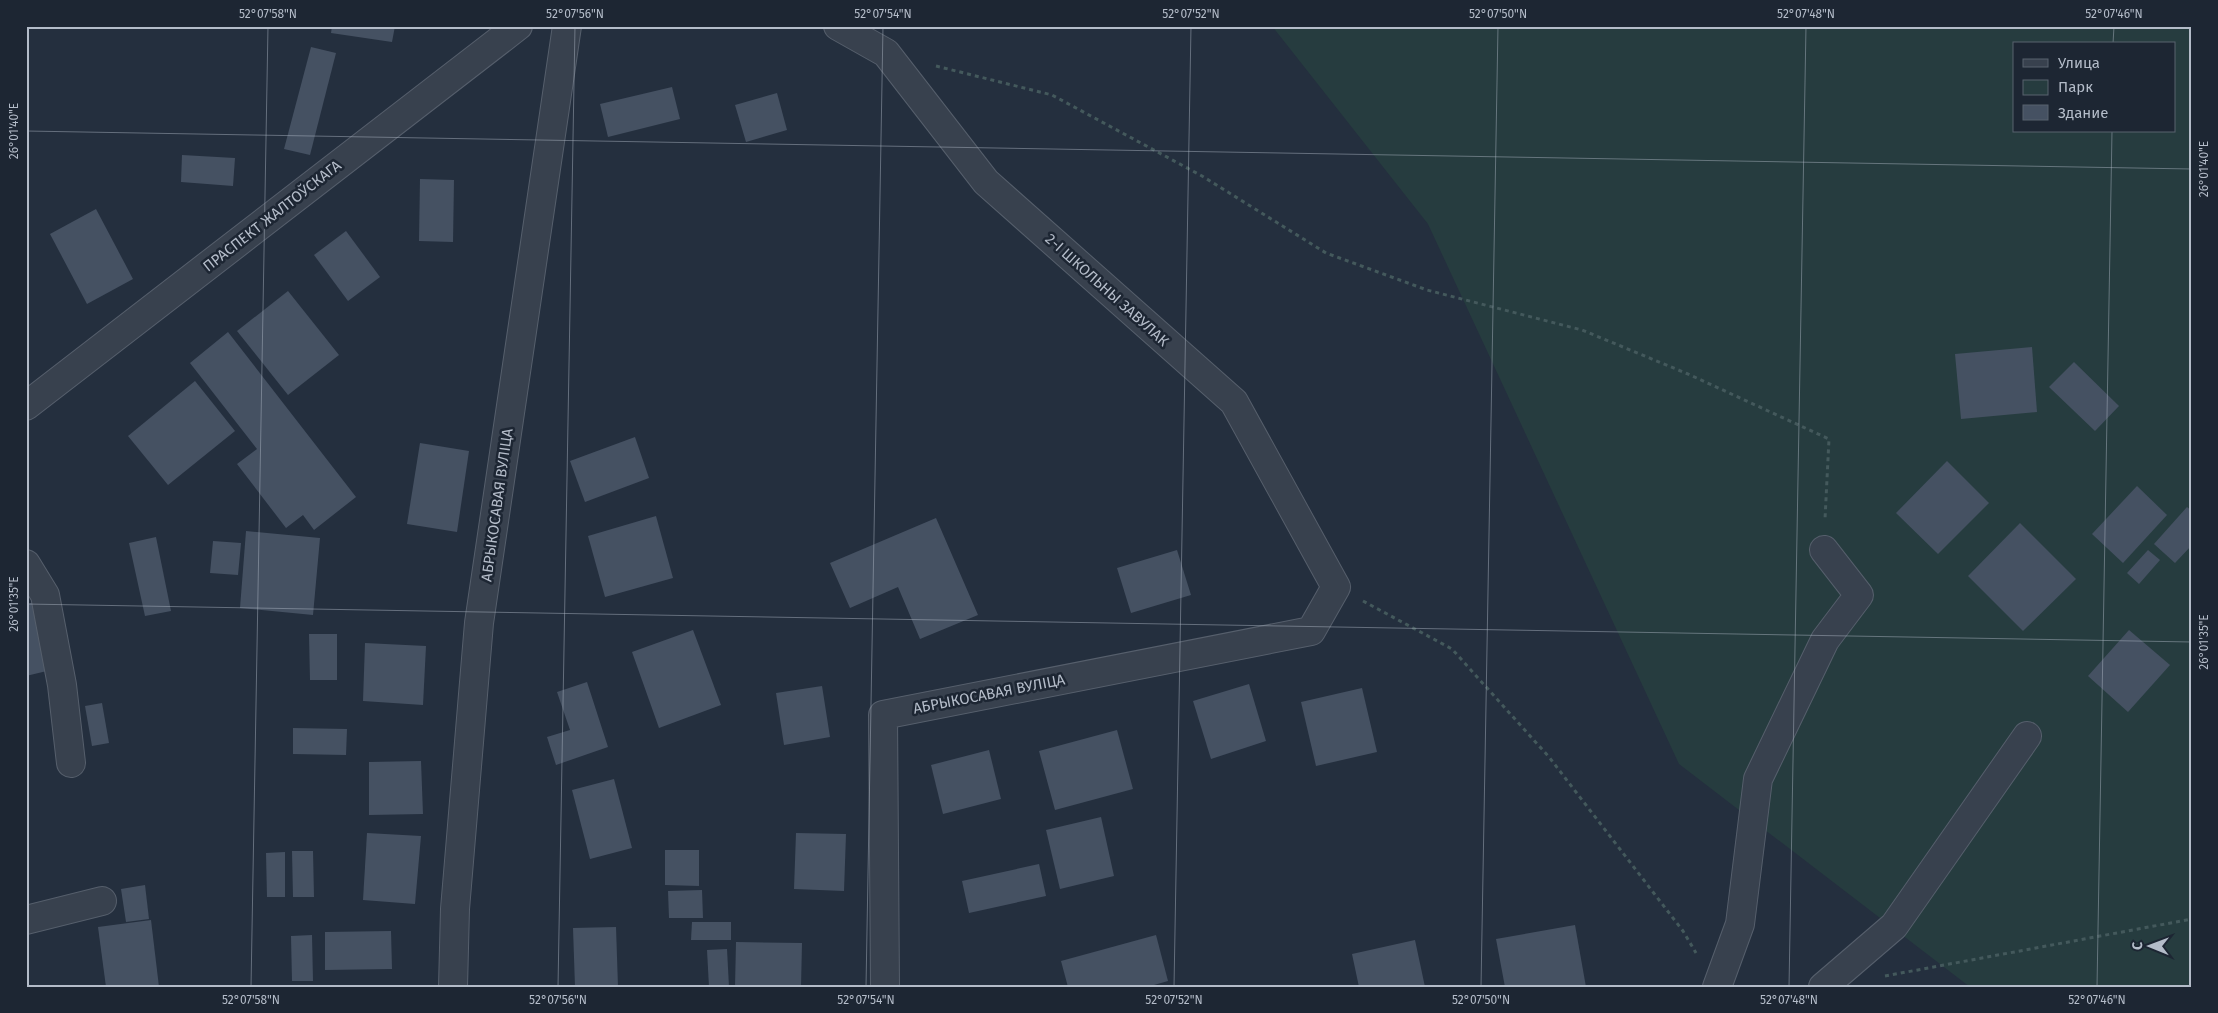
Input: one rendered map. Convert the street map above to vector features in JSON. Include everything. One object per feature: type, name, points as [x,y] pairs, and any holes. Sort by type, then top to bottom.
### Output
[{"type":"street","name":"ПРАСПЕКТ ЖАЛТОЎСКАГА","points":[[26,406],[518,26]]},
{"type":"street","name":"АБРЫКОСАВАЯ ВУЛІЦА","points":[[452,987],[455,909],[479,623],[568,26]]},
{"type":"street","name":"2-І ШКОЛЬНЫ ЗАВУЛАК","points":[[838,26],[886,53],[986,182],[1234,402],[1336,587]]},
{"type":"street","points":[[1717,987],[1740,924],[1758,779],[1824,640],[1859,595],[1824,550]]},
{"type":"street","points":[[26,564],[45,595],[62,685],[71,763]]},
{"type":"street","name":"АБРЫКОСАВАЯ ВУЛІЦА","points":[[885,987],[883,715],[1311,632],[1336,587]]},
{"type":"street","points":[[1823,987],[1894,926],[2027,736]]},
{"type":"street","points":[[26,920],[102,901]]},
{"type":"path","points":[[932,64],[1052,95],[1202,176],[1326,253],[1427,290],[1582,330],[1688,374],[1829,439],[1824,550]]},
{"type":"path","points":[[1336,587],[1452,649],[1549,757],[1683,931],[1717,987]]},
{"type":"path","points":[[1879,978],[2192,920]]},
{"type":"green space","points":[[1272,26],[2192,26],[2192,987],[1970,987],[1679,764],[1428,224]]},
{"type":"building","points":[[332,26],[395,26],[392,42],[331,33]]},
{"type":"building","points":[[311,47],[336,53],[310,155],[284,149]]},
{"type":"building","points":[[672,87],[680,119],[608,137],[600,104]]},
{"type":"building","points":[[777,93],[787,130],[746,142],[735,105]]},
{"type":"building","points":[[182,155],[235,158],[233,186],[181,182]]},
{"type":"building","points":[[420,179],[454,180],[453,242],[419,241]]},
{"type":"building","points":[[96,209],[133,279],[87,304],[50,234]]},
{"type":"building","points":[[346,231],[380,277],[348,301],[314,255]]},
{"type":"building","points":[[288,291],[339,355],[288,395],[237,331]]},
{"type":"building","points":[[228,332],[356,497],[314,530],[303,515],[286,528],[237,464],[257,449],[190,363]]},
{"type":"building","points":[[2032,347],[2037,412],[1961,419],[1955,354]]},
{"type":"building","points":[[2074,362],[2119,406],[2095,431],[2049,387]]},
{"type":"building","points":[[195,381],[235,431],[168,485],[128,436]]},
{"type":"building","points":[[635,437],[649,478],[585,502],[570,461]]},
{"type":"building","points":[[420,443],[469,451],[457,532],[407,524]]},
{"type":"building","points":[[1947,461],[1989,503],[1938,554],[1896,513]]},
{"type":"building","points":[[2137,486],[2167,515],[2123,563],[2092,534]]},
{"type":"building","points":[[2187,507],[2192,511],[2192,545],[2175,563],[2154,544]]},
{"type":"building","points":[[656,516],[673,578],[605,597],[588,536]]},
{"type":"building","points":[[936,518],[978,615],[920,639],[898,587],[850,608],[830,563]]},
{"type":"building","points":[[2020,523],[2076,579],[2023,631],[1968,576]]},
{"type":"building","points":[[246,531],[320,538],[313,615],[240,608]]},
{"type":"building","points":[[156,537],[171,611],[145,616],[129,543]]},
{"type":"building","points":[[213,541],[241,543],[238,575],[210,573]]},
{"type":"building","points":[[1177,550],[1191,595],[1131,613],[1117,568]]},
{"type":"building","points":[[2148,550],[2160,560],[2139,584],[2127,573]]},
{"type":"building","points":[[35,602],[51,670],[26,676],[26,604]]},
{"type":"building","points":[[693,630],[721,705],[659,728],[632,652]]},
{"type":"building","points":[[2129,630],[2170,665],[2128,712],[2088,676]]},
{"type":"building","points":[[309,634],[337,634],[337,680],[310,680]]},
{"type":"building","points":[[365,643],[426,646],[423,705],[363,701]]},
{"type":"building","points":[[587,682],[608,747],[556,765],[547,737],[570,730],[557,692]]},
{"type":"building","points":[[1249,684],[1266,741],[1211,759],[1193,701]]},
{"type":"building","points":[[822,686],[830,737],[784,745],[776,693]]},
{"type":"building","points":[[1362,688],[1377,752],[1316,766],[1301,702]]},
{"type":"building","points":[[102,703],[109,743],[92,746],[85,706]]},
{"type":"building","points":[[293,728],[347,729],[346,755],[293,754]]},
{"type":"building","points":[[1117,730],[1133,789],[1055,810],[1039,751]]},
{"type":"building","points":[[989,750],[1001,799],[943,814],[931,765]]},
{"type":"building","points":[[421,761],[423,814],[369,815],[369,762]]},
{"type":"building","points":[[614,779],[632,848],[590,859],[572,790]]},
{"type":"building","points":[[1101,817],[1114,876],[1060,889],[1046,830]]},
{"type":"building","points":[[367,833],[421,836],[415,904],[363,900]]},
{"type":"building","points":[[796,833],[846,834],[844,891],[794,889]]},
{"type":"building","points":[[665,850],[699,850],[699,886],[665,885]]},
{"type":"building","points":[[292,851],[313,851],[314,897],[293,897]]},
{"type":"building","points":[[285,852],[285,897],[267,897],[266,853]]},
{"type":"building","points":[[1039,864],[1046,896],[969,913],[962,881]]},
{"type":"building","points":[[145,885],[149,919],[126,922],[121,889]]},
{"type":"building","points":[[702,890],[703,918],[669,918],[668,891]]},
{"type":"building","points":[[151,920],[159,987],[106,987],[98,927]]},
{"type":"building","points":[[692,922],[731,922],[731,940],[691,940]]},
{"type":"building","points":[[1575,925],[1586,987],[1505,987],[1496,939]]},
{"type":"building","points":[[616,927],[618,987],[575,987],[573,928]]},
{"type":"building","points":[[391,931],[392,969],[325,970],[325,932]]},
{"type":"building","points":[[312,935],[313,981],[292,981],[291,936]]},
{"type":"building","points":[[1156,935],[1168,981],[1147,987],[1068,987],[1061,961]]},
{"type":"building","points":[[1415,940],[1425,987],[1359,987],[1352,954]]},
{"type":"building","points":[[736,942],[802,943],[801,987],[735,987]]},
{"type":"building","points":[[727,949],[729,987],[709,987],[707,950]]}]
